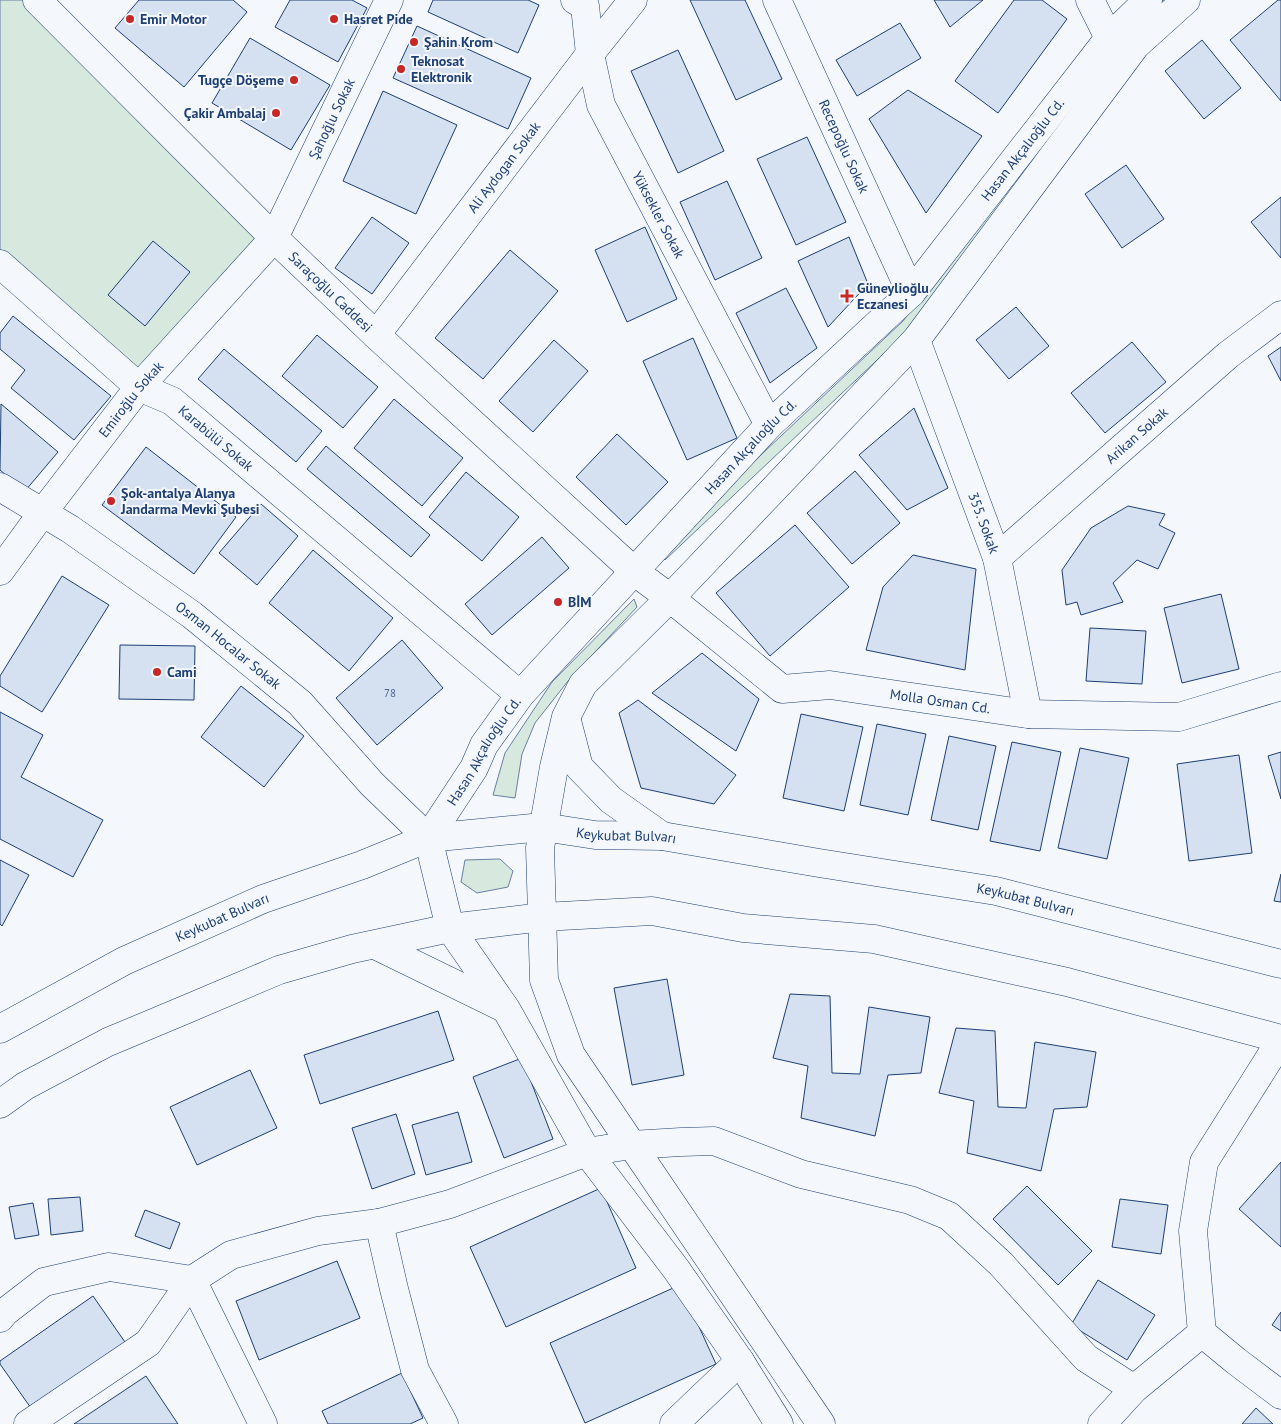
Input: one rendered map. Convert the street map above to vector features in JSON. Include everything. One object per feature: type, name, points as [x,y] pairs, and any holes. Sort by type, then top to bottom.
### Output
[{"type":"main road","name":"Saraçoğlu Caddesi","points":[[37,0],[274,238],[376,335],[635,572]]},
{"type":"main road","name":"Şahoğlu Sokak","points":[[274,238],[389,0]]},
{"type":"main road","name":"Yüksekler Sokak","points":[[575,0],[584,6],[590,54],[601,105],[769,424]]},
{"type":"main road","name":"Ali Aydogan Sokak","points":[[376,335],[633,0]]},
{"type":"main road","name":"Recepoğlu Sokak","points":[[777,0],[912,293]]},
{"type":"main road","points":[[1090,0],[1109,38]]},
{"type":"main road","name":"Hasan Akçalıoğlu Cd.","points":[[428,838],[474,768],[484,745],[520,695],[769,424],[912,293],[1109,38],[1148,0]]},
{"type":"main road","name":"Hasan Akçalıoğlu Cd.","points":[[821,1424],[570,1055],[544,980],[540,848],[542,827],[566,717],[583,684],[670,598],[916,340],[1136,45],[1186,0]]},
{"type":"main road","name":"Emiroğlu Sokak","points":[[0,571],[139,387],[274,238]]},
{"type":"main road","name":"Karabülü Sokak","points":[[0,264],[139,387],[172,401],[520,695]]},
{"type":"main road","name":"Arikan Sokak","points":[[997,558],[1228,355],[1281,315]]},
{"type":"main road","name":"355. Sokak","points":[[916,340],[997,558],[1028,714]]},
{"type":"main road","name":"Osman Hocalar Sokak","points":[[0,487],[70,529],[192,615],[300,703],[372,784],[428,838]]},
{"type":"main road","name":"Molla Osman Cd.","points":[[635,572],[782,689],[830,685],[1028,714],[1179,717],[1281,686]]},
{"type":"main road","points":[[566,717],[579,767],[611,800],[662,836]]},
{"type":"main road","name":"Keykubat Bulvarı","points":[[0,1029],[124,961],[263,899],[362,865],[428,838],[542,827],[595,834],[662,836],[996,891],[1281,964]]},
{"type":"main road","points":[[428,838],[450,928],[506,1009],[587,1152],[676,1269],[740,1361],[780,1424]]},
{"type":"main road","points":[[0,1104],[25,1086],[108,1042],[279,970],[352,949],[450,928],[543,917],[652,911],[743,928],[874,939],[1067,982],[1281,1040],[1204,1162],[1193,1231],[1202,1333],[1236,1362],[1281,1395]]},
{"type":"main road","points":[[374,945],[506,1009]]},
{"type":"main road","points":[[28,1424],[148,1343],[192,1280],[231,1255],[318,1231],[380,1223],[450,1204],[587,1152],[631,1145],[714,1141],[801,1174],[910,1200],[949,1216],[1001,1264],[1086,1358],[1134,1389]]},
{"type":"main road","points":[[380,1223],[394,1289],[415,1370],[444,1424]]},
{"type":"main road","points":[[0,1318],[44,1282],[109,1267],[192,1280]]},
{"type":"main road","points":[[192,1280],[263,1424]]},
{"type":"main road","points":[[1102,1424],[1134,1389],[1202,1333]]},
{"type":"main road","points":[[674,1424],[740,1361]]},
{"type":"shaded area","points":[[0,0],[29,0],[267,238],[139,380],[0,257]]},
{"type":"shaded area","points":[[1163,0],[1176,0],[910,329],[665,560],[658,552],[903,321],[1116,46]]},
{"type":"shaded area","points":[[634,599],[637,607],[568,681],[535,723],[522,754],[515,798],[493,795],[505,753],[552,682]]},
{"type":"shaded area","points":[[500,859],[513,871],[508,887],[477,893],[461,882],[465,860]]},
{"type":"building","points":[[139,0],[233,0],[247,12],[184,87],[115,28]]},
{"type":"building","points":[[290,0],[352,0],[367,8],[338,62],[275,27]]},
{"type":"building","points":[[433,0],[528,0],[539,5],[518,53],[428,12]]},
{"type":"building","points":[[690,0],[745,0],[782,79],[736,100]]},
{"type":"building","points":[[934,0],[983,0],[950,27]]},
{"type":"building","points":[[1014,0],[1042,0],[1067,19],[998,113],[955,81]]},
{"type":"building","points":[[1278,0],[1281,0],[1281,101],[1230,40]]},
{"type":"building","points":[[900,23],[921,58],[857,96],[836,60]]},
{"type":"building","points":[[417,26],[531,78],[508,129],[393,78]]},
{"type":"building","points":[[250,38],[330,85],[291,150],[212,103]]},
{"type":"building","points":[[1202,40],[1241,88],[1204,119],[1165,71]]},
{"type":"building","points":[[678,50],[724,151],[678,173],[631,71]]},
{"type":"building","points":[[908,90],[982,136],[926,213],[869,119]]},
{"type":"building","points":[[383,91],[457,125],[416,214],[343,181]]},
{"type":"building","points":[[807,137],[846,222],[796,245],[757,159]]},
{"type":"building","points":[[1126,165],[1164,219],[1122,248],[1085,194]]},
{"type":"building","points":[[727,181],[762,258],[715,280],[680,202]]},
{"type":"building","points":[[1281,197],[1281,258],[1251,222]]},
{"type":"building","points":[[372,217],[409,243],[372,294],[335,268]]},
{"type":"building","points":[[645,227],[677,299],[627,322],[595,250]]},
{"type":"building","points":[[849,237],[868,284],[828,327],[798,261]]},
{"type":"building","points":[[153,241],[190,272],[145,326],[108,295]]},
{"type":"building","points":[[510,250],[558,291],[483,379],[435,338]]},
{"type":"building","points":[[786,288],[817,348],[770,383],[736,313]]},
{"type":"building","points":[[1016,307],[1049,346],[1009,379],[976,340]]},
{"type":"building","points":[[13,316],[111,396],[74,440],[11,388],[25,370],[0,349],[0,333]]},
{"type":"building","points":[[317,335],[378,387],[343,428],[282,376]]},
{"type":"building","points":[[693,338],[737,438],[687,460],[643,361]]},
{"type":"building","points":[[554,340],[588,371],[533,432],[499,401]]},
{"type":"building","points":[[1132,342],[1166,382],[1105,433],[1071,393]]},
{"type":"building","points":[[1281,347],[1281,381],[1268,356]]},
{"type":"building","points":[[224,349],[322,431],[296,462],[198,379]]},
{"type":"building","points":[[394,399],[463,458],[422,506],[354,448]]},
{"type":"building","points":[[1,404],[58,452],[25,491],[0,470]]},
{"type":"building","points":[[914,408],[948,488],[907,510],[859,455]]},
{"type":"building","points":[[617,434],[668,482],[626,525],[576,477]]},
{"type":"building","points":[[326,446],[430,535],[411,557],[307,469]]},
{"type":"building","points":[[146,447],[236,517],[194,574],[102,505]]},
{"type":"building","points":[[855,471],[900,523],[852,564],[807,513]]},
{"type":"building","points":[[466,472],[519,517],[482,561],[429,517]]},
{"type":"building","points":[[261,504],[298,536],[257,585],[219,553]]},
{"type":"building","points":[[1128,506],[1165,514],[1159,525],[1175,533],[1158,569],[1137,560],[1113,583],[1123,602],[1081,615],[1077,602],[1066,605],[1062,570],[1091,528]]},
{"type":"building","points":[[795,525],[849,587],[770,656],[716,593]]},
{"type":"building","points":[[542,537],[569,568],[492,635],[465,604]]},
{"type":"building","points":[[313,550],[393,618],[349,671],[269,603]]},
{"type":"building","points":[[913,555],[976,569],[965,670],[866,650],[883,587]]},
{"type":"building","points":[[62,576],[109,605],[42,712],[0,686],[0,676]]},
{"type":"building","points":[[1221,594],[1239,669],[1182,683],[1164,608]]},
{"type":"building","points":[[1090,628],[1146,631],[1142,684],[1086,681]]},
{"type":"building","points":[[402,640],[443,688],[377,745],[336,698]]},
{"type":"building","name":"Cami","points":[[120,645],[195,646],[194,700],[119,699]]},
{"type":"building","points":[[702,653],[759,699],[736,751],[652,693]]},
{"type":"building","points":[[241,686],[304,736],[264,787],[201,737]]},
{"type":"building","points":[[638,700],[736,775],[714,804],[641,788],[619,713]]},
{"type":"building","points":[[0,712],[43,735],[21,777],[103,820],[73,877],[0,839]]},
{"type":"building","points":[[801,714],[863,727],[844,811],[783,798]]},
{"type":"building","points":[[877,724],[926,734],[908,815],[860,805]]},
{"type":"building","points":[[949,736],[996,746],[978,830],[931,820]]},
{"type":"building","points":[[1012,742],[1061,752],[1040,851],[990,841]]},
{"type":"building","points":[[1080,748],[1129,758],[1107,859],[1058,848]]},
{"type":"building","points":[[1281,752],[1281,799],[1268,756]]},
{"type":"building","points":[[1239,755],[1252,853],[1189,861],[1177,764]]},
{"type":"building","points":[[0,860],[29,875],[2,926],[0,924]]},
{"type":"building","points":[[1281,874],[1281,902],[1274,901]]},
{"type":"building","points":[[667,979],[684,1075],[632,1085],[614,988]]},
{"type":"building","points":[[790,994],[830,996],[832,1073],[860,1074],[869,1007],[930,1017],[921,1073],[888,1075],[875,1136],[801,1118],[808,1066],[773,1058]]},
{"type":"building","points":[[438,1011],[454,1060],[320,1104],[304,1055]]},
{"type":"building","points":[[956,1028],[995,1031],[998,1107],[1026,1108],[1035,1042],[1096,1052],[1087,1107],[1054,1109],[1041,1171],[967,1153],[974,1101],[939,1093]]},
{"type":"building","points":[[522,1058],[553,1139],[504,1158],[473,1077]]},
{"type":"building","points":[[250,1070],[277,1128],[197,1165],[170,1107]]},
{"type":"building","points":[[458,1112],[472,1162],[426,1175],[412,1125]]},
{"type":"building","points":[[396,1114],[415,1174],[372,1189],[352,1128]]},
{"type":"building","points":[[1281,1162],[1281,1247],[1239,1209]]},
{"type":"building","points":[[1027,1186],[1092,1251],[1058,1285],[993,1219]]},
{"type":"building","points":[[601,1188],[636,1268],[506,1327],[470,1247]]},
{"type":"building","points":[[80,1197],[83,1231],[51,1235],[48,1199]]},
{"type":"building","points":[[1120,1199],[1168,1205],[1161,1254],[1112,1247]]},
{"type":"building","points":[[33,1203],[39,1235],[15,1239],[9,1207]]},
{"type":"building","points":[[145,1210],[180,1223],[170,1249],[135,1236]]},
{"type":"building","points":[[337,1261],[360,1318],[259,1360],[236,1301]]},
{"type":"building","points":[[1098,1280],[1155,1315],[1127,1360],[1071,1325]]},
{"type":"building","points":[[680,1285],[716,1364],[585,1423],[550,1343]]},
{"type":"building","points":[[93,1296],[127,1345],[33,1411],[0,1364],[0,1361]]},
{"type":"building","points":[[1281,1312],[1281,1331],[1272,1325]]},
{"type":"building","points":[[402,1373],[423,1418],[410,1424],[328,1424],[322,1411]]},
{"type":"building","points":[[146,1376],[178,1424],[74,1424]]},
{"type":"building","points":[[1256,1408],[1273,1424],[1242,1424]]},
{"type":"place","name":"Emir Motor","points":[[130,19]]},
{"type":"place","name":"Hasret Pide","points":[[334,19]]},
{"type":"place","name":"Şahin Krom","points":[[414,42]]},
{"type":"place","name":"Teknosat Elektronik","points":[[401,69]]},
{"type":"place","name":"Tugçe Döşeme","points":[[294,80]]},
{"type":"place","name":"Çakir Ambalaj","points":[[276,113]]},
{"type":"place","name":"Güneylioğlu Eczanesi","points":[[847,296]]},
{"type":"place","name":"Şok-antalya Alanya Jandarma Mevki Şubesi","points":[[111,501]]},
{"type":"place","name":"BİM","points":[[558,602]]},
{"type":"place","name":"Cami","points":[[157,672]]}]
